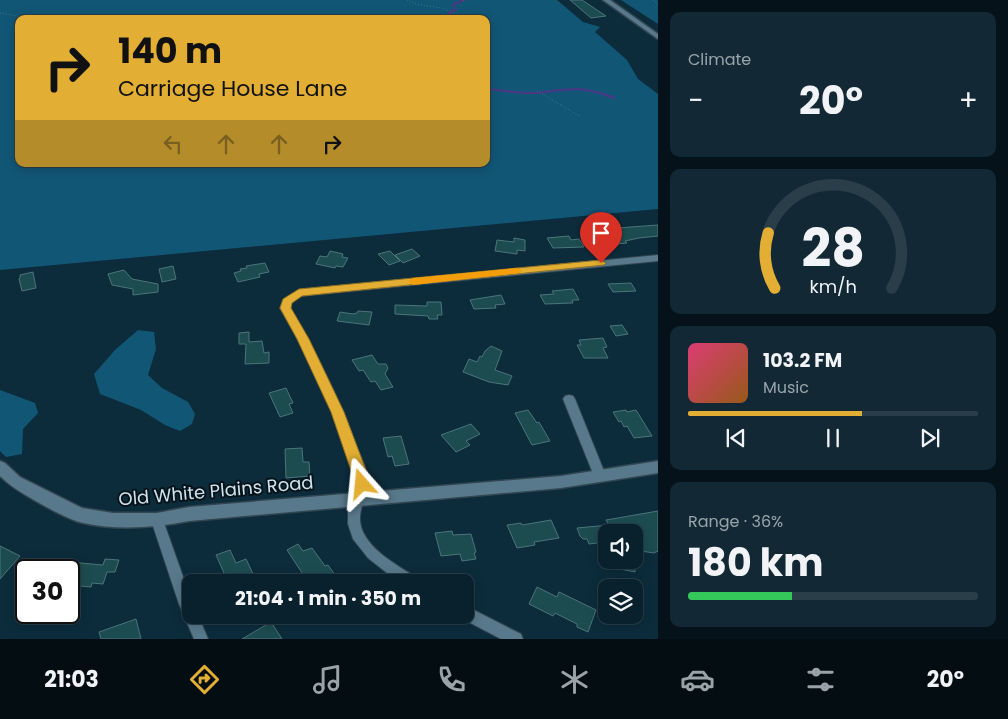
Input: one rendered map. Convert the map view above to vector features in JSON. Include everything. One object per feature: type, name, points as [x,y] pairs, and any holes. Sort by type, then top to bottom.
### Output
[{"type":"street","points":[[606,0],[658,37]]},
{"type":"street","points":[[401,574],[370,551],[358,535],[353,514],[362,478],[338,412],[303,339],[285,308],[286,301],[299,293],[654,258],[658,268]]},
{"type":"street","points":[[569,399],[600,476]]},
{"type":"street","name":"Old White Plains Road","points":[[0,467],[15,481],[48,500],[80,515],[113,520],[157,520],[198,514],[561,482],[658,467]]},
{"type":"street","points":[[157,520],[186,604],[201,639]]},
{"type":"street","points":[[474,617],[516,639]]},
{"type":"path","points":[[407,0],[459,15]]},
{"type":"path","points":[[654,0],[658,4]]},
{"type":"path","points":[[0,13],[15,16]]},
{"type":"path","points":[[539,92],[581,117]]},
{"type":"shaded area","points":[[0,0],[557,0],[583,22],[600,27],[595,32],[627,60],[638,79],[658,94],[658,209],[0,270]]},
{"type":"shaded area","points":[[621,0],[658,0],[658,24]]},
{"type":"shaded area","points":[[138,330],[154,332],[156,349],[148,375],[162,388],[188,402],[195,414],[192,424],[180,431],[165,425],[141,410],[100,394],[94,374],[115,350]]},
{"type":"shaded area","points":[[0,390],[35,403],[38,413],[23,429],[22,454],[6,457],[0,451]]},
{"type":"building","points":[[570,0],[582,0],[606,16],[591,18]]},
{"type":"building","points":[[658,225],[658,236],[639,238],[625,241],[627,243],[615,244],[604,229]]},
{"type":"building","points":[[569,236],[571,240],[579,239],[584,247],[553,248],[547,238]]},
{"type":"building","points":[[514,238],[525,240],[525,251],[517,250],[517,254],[495,251],[497,240],[514,242]]},
{"type":"building","points":[[412,249],[420,256],[403,263],[395,255]]},
{"type":"building","points":[[330,251],[343,254],[342,257],[348,258],[343,267],[336,266],[335,268],[316,264],[320,256],[327,257]]},
{"type":"building","points":[[390,251],[400,261],[389,265],[378,254]]},
{"type":"building","points":[[265,263],[269,272],[259,274],[260,277],[238,282],[234,273],[241,271],[240,269],[247,268],[246,266]]},
{"type":"building","points":[[173,266],[176,279],[162,282],[159,269]]},
{"type":"building","points":[[124,270],[132,279],[158,284],[158,292],[133,295],[133,289],[112,285],[108,274]]},
{"type":"building","points":[[33,272],[36,288],[22,291],[20,275]]},
{"type":"building","points":[[631,283],[636,291],[613,292],[608,284]]},
{"type":"building","points":[[573,289],[579,300],[572,300],[573,303],[545,304],[540,295],[554,294],[552,291]]},
{"type":"building","points":[[501,295],[505,304],[495,305],[496,308],[474,309],[470,300]]},
{"type":"building","points":[[427,302],[441,302],[442,315],[437,315],[438,319],[429,319],[428,316],[395,314],[395,305],[427,306]]},
{"type":"building","points":[[358,311],[372,312],[369,325],[337,321],[340,312],[353,314]]},
{"type":"building","points":[[622,325],[628,334],[616,336],[610,326]]},
{"type":"building","points":[[249,332],[249,342],[262,341],[264,353],[269,352],[269,363],[245,364],[246,344],[239,344],[239,333]]},
{"type":"building","points":[[603,338],[607,347],[603,348],[608,358],[584,358],[577,345],[581,345],[579,340]]},
{"type":"building","points":[[491,346],[502,351],[495,370],[512,376],[508,385],[489,382],[463,372],[469,359],[477,362],[480,356],[482,357]]},
{"type":"building","points":[[372,355],[378,364],[386,364],[388,368],[385,374],[393,387],[381,390],[375,381],[371,382],[363,370],[359,371],[352,360]]},
{"type":"building","points":[[286,388],[293,403],[289,404],[293,413],[280,417],[269,393]]},
{"type":"building","points":[[528,410],[537,423],[539,422],[550,441],[532,445],[515,413]]},
{"type":"building","points":[[626,410],[627,412],[636,410],[652,436],[634,438],[627,426],[624,427],[621,421],[619,422],[613,412]]},
{"type":"building","points":[[471,424],[480,434],[466,441],[470,445],[456,452],[441,435]]},
{"type":"building","points":[[401,436],[409,464],[395,466],[392,456],[388,457],[383,438]]},
{"type":"building","points":[[302,448],[303,462],[309,462],[310,476],[286,478],[285,449]]},
{"type":"building","points":[[658,511],[658,551],[654,553],[643,551],[643,524],[608,524],[606,520]]},
{"type":"building","points":[[551,520],[559,538],[534,542],[535,545],[517,548],[507,525],[521,523],[522,525]]},
{"type":"building","points":[[598,526],[598,543],[589,544],[587,539],[583,539],[580,536],[577,528]]},
{"type":"building","points":[[452,531],[453,535],[471,534],[476,559],[462,561],[460,554],[441,556],[435,533]]},
{"type":"building","points":[[298,544],[303,551],[312,548],[325,566],[328,565],[334,574],[303,574],[287,550]]},
{"type":"building","points":[[0,546],[20,556],[15,559],[15,562],[0,579]]},
{"type":"building","points":[[230,550],[236,563],[246,559],[253,574],[224,574],[216,555]]},
{"type":"building","points":[[105,559],[119,560],[115,572],[107,572],[103,584],[92,583],[91,587],[80,586],[80,563],[103,565]]},
{"type":"building","points":[[620,569],[635,569],[635,572]]},
{"type":"building","points":[[537,587],[557,597],[559,592],[596,610],[588,632],[555,613],[553,616],[529,604]]},
{"type":"building","points":[[136,619],[141,639],[101,639],[99,632]]},
{"type":"building","points":[[268,624],[272,624],[282,639],[242,639]]},
{"type":"waterway","points":[[451,15],[449,13],[455,10],[454,4],[464,0]]},
{"type":"waterway","points":[[490,89],[528,93],[582,89],[614,98]]},
{"type":"slow traffic","points":[[413,281],[517,271]]},
{"type":"route","points":[[362,484],[362,478],[354,461],[338,412],[303,339],[285,308],[286,301],[299,293],[601,263]]}]
